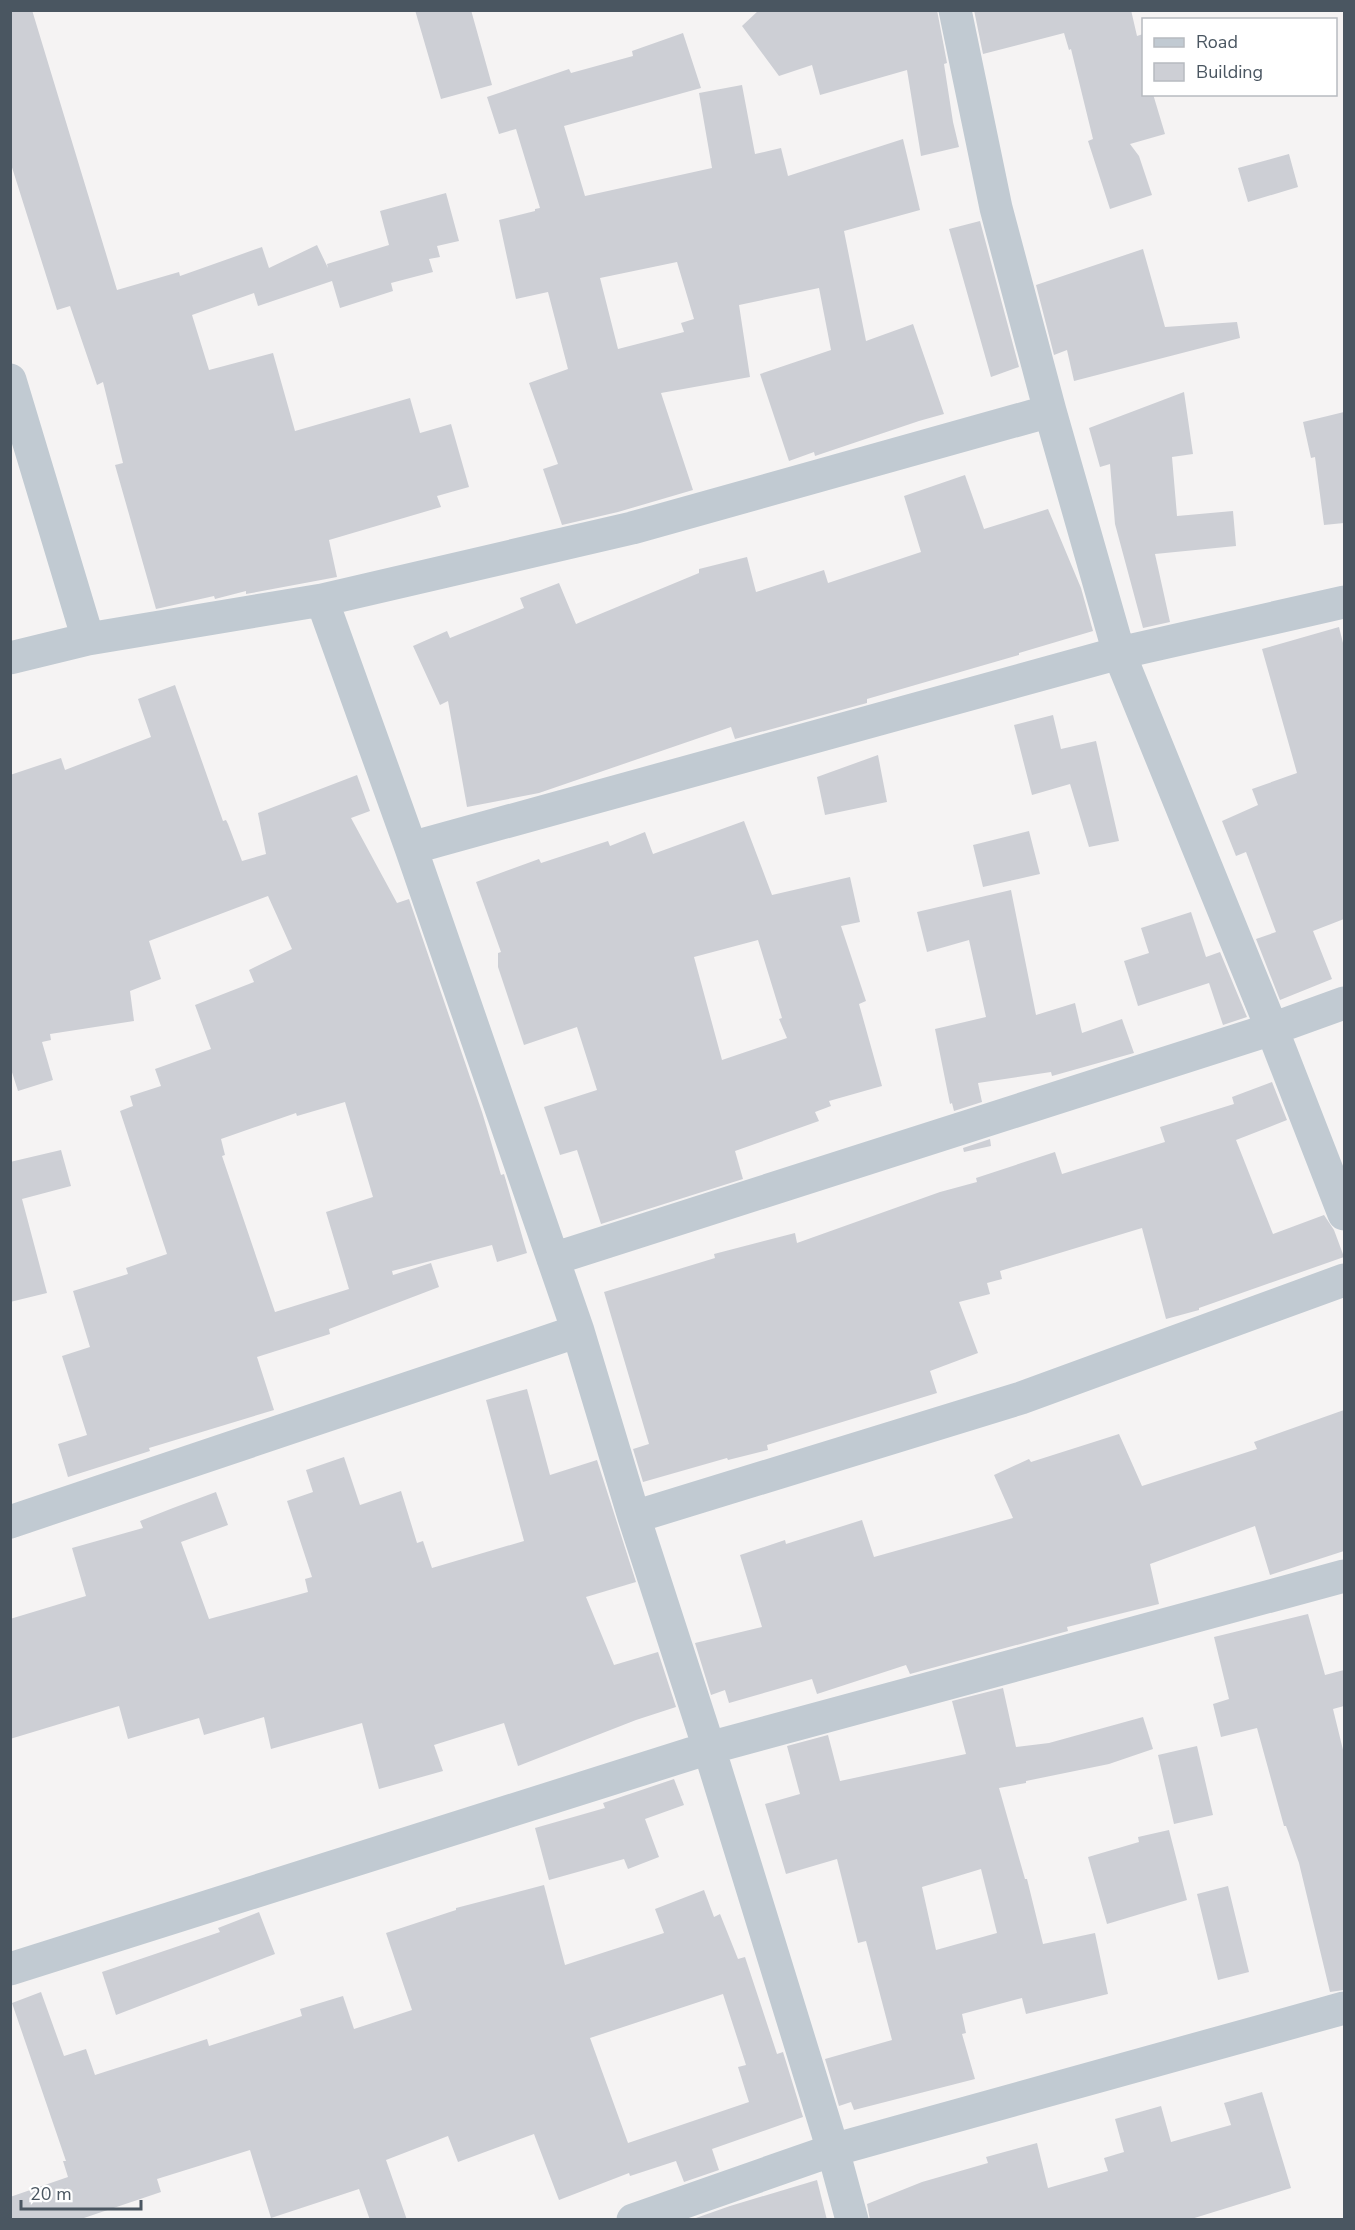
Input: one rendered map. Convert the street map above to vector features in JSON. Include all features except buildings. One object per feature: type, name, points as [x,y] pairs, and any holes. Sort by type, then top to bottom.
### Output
[{"type":"street","points":[[955,10],[996,208],[1050,411],[1119,653],[1272,1029],[1344,1214]]},
{"type":"street","points":[[10,380],[88,639]]},
{"type":"street","points":[[10,658],[88,639],[322,600],[632,528],[1050,411]]},
{"type":"street","points":[[322,600],[579,1331],[634,1517],[709,1748],[833,2150],[852,2220]]},
{"type":"street","points":[[411,848],[1119,653],[1344,602]]},
{"type":"street","points":[[553,1259],[1272,1029],[1344,1003]]},
{"type":"street","points":[[634,1517],[1021,1398],[1344,1280]]},
{"type":"street","points":[[10,1522],[579,1331]]},
{"type":"street","points":[[10,1969],[709,1748],[1344,1576]]},
{"type":"street","points":[[633,2220],[833,2150],[1344,2008]]}]
